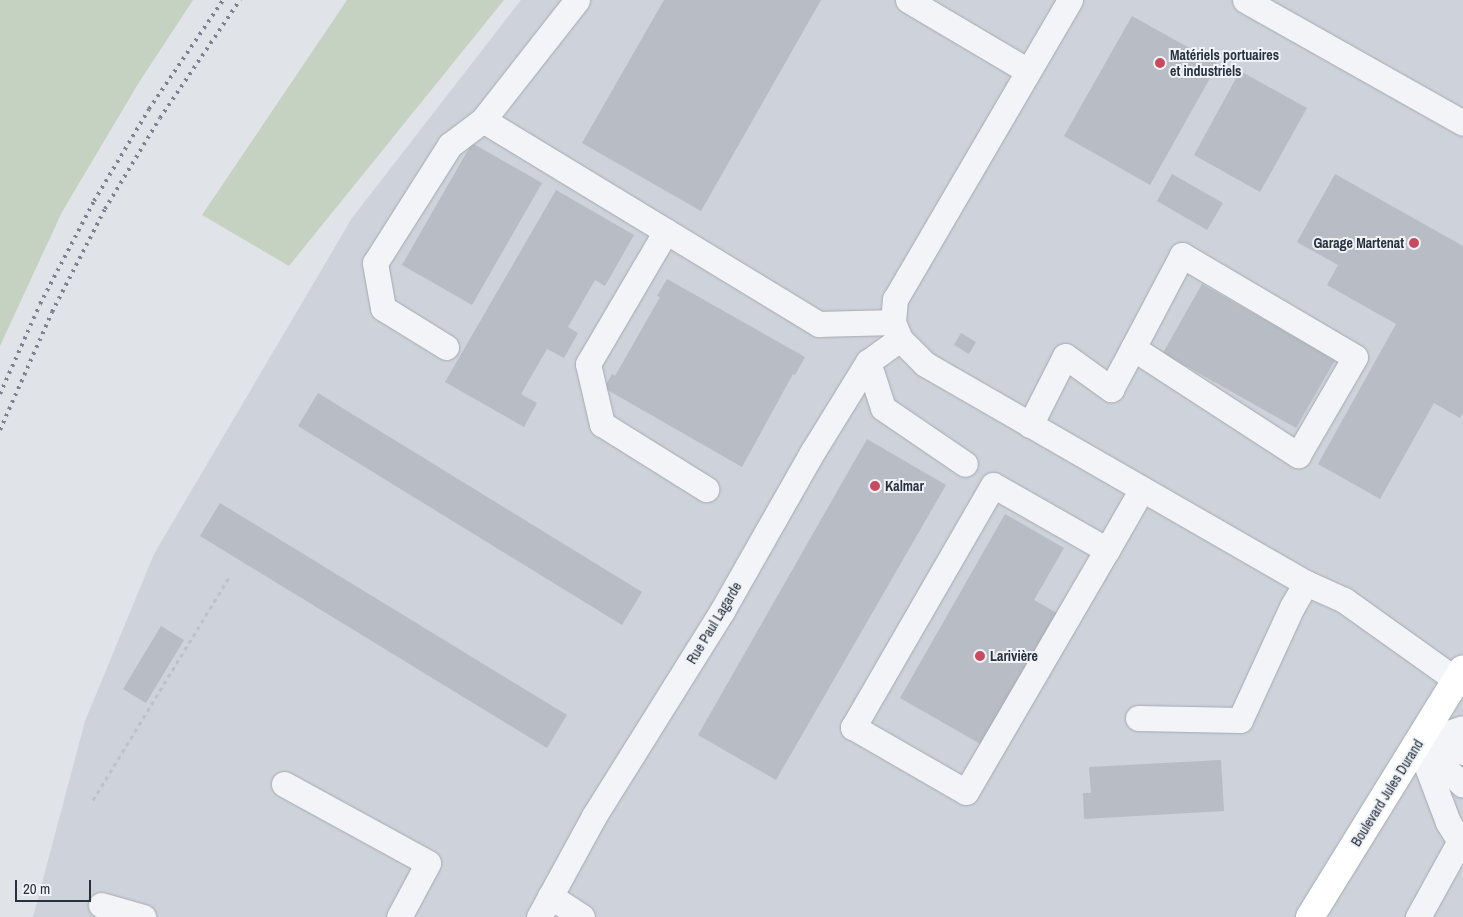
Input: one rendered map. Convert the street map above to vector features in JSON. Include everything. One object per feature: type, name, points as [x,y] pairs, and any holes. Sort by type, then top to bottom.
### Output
[{"type":"main road","name":"Boulevard Jules Durand","points":[[1310,917],[1450,738],[1459,675]]},
{"type":"street","points":[[446,347],[383,308],[375,264],[450,145],[483,120],[577,0]]},
{"type":"street","points":[[908,0],[1028,71]]},
{"type":"street","points":[[1070,0],[895,299],[897,330],[925,364],[1306,583],[1344,600],[1459,675]]},
{"type":"street","points":[[1244,0],[1463,123]]},
{"type":"street","points":[[483,120],[819,324],[897,330]]},
{"type":"street","points":[[666,231],[588,364],[602,424],[706,489]]},
{"type":"street","points":[[1030,425],[1064,356],[1111,389],[1182,255],[1355,358],[1298,455],[1133,348]]},
{"type":"street","name":"Rue Paul Lagarde","points":[[544,907],[594,816],[722,611],[813,451],[868,362],[897,330]]},
{"type":"street","points":[[868,362],[883,408],[964,464]]},
{"type":"street","points":[[1107,550],[993,485],[853,727],[966,792],[1107,550],[1142,489]]},
{"type":"street","points":[[1138,718],[1240,720],[1292,607],[1306,583]]},
{"type":"street","points":[[1450,738],[1463,785]]},
{"type":"street","points":[[1418,917],[1461,844],[1448,822],[1450,738]]},
{"type":"street","points":[[284,784],[428,863],[399,917]]},
{"type":"street","points":[[101,906],[143,917]]},
{"type":"street","points":[[544,907],[582,917]]},
{"type":"path","points":[[94,800],[229,577]]},
{"type":"shaded area","points":[[521,0],[1463,0],[1463,917],[33,917],[85,721],[154,554],[352,218]]},
{"type":"green space","points":[[0,0],[193,0],[138,84],[62,212],[0,346]]},
{"type":"green space","points":[[347,0],[504,0],[289,266],[202,215]]},
{"type":"building","points":[[664,0],[821,0],[701,211],[582,143]]},
{"type":"building","points":[[1132,16],[1218,64],[1150,185],[1064,136]]},
{"type":"building","points":[[1240,71],[1307,108],[1260,192],[1194,155]]},
{"type":"building","points":[[472,143],[542,183],[472,305],[402,265]]},
{"type":"building","points":[[1172,174],[1223,203],[1207,230],[1157,201]]},
{"type":"building","points":[[1335,174],[1463,246],[1463,413],[1460,418],[1434,403],[1380,499],[1318,464],[1396,324],[1327,285],[1338,265],[1297,242]]},
{"type":"building","points":[[556,190],[634,235],[605,286],[595,280],[568,327],[578,333],[564,358],[547,349],[521,394],[537,403],[524,427],[445,382]]},
{"type":"building","points":[[667,279],[805,357],[795,375],[793,374],[742,467],[604,388],[612,374],[615,376],[660,297],[657,296]]},
{"type":"building","points":[[1202,284],[1335,360],[1296,428],[1163,353]]},
{"type":"building","points":[[961,333],[976,342],[969,354],[954,345]]},
{"type":"building","points":[[318,393],[642,592],[622,625],[298,426]]},
{"type":"building","points":[[867,439],[946,485],[776,780],[698,735]]},
{"type":"building","points":[[220,503],[567,715],[547,748],[200,536]]},
{"type":"building","name":"Larivière","points":[[1005,514],[1064,548],[1034,600],[1059,614],[984,746],[900,698]]},
{"type":"building","points":[[161,626],[184,640],[146,703],[123,689]]},
{"type":"building","points":[[1221,760],[1224,811],[1084,819],[1083,793],[1091,793],[1089,767]]},
{"type":"railway","points":[[0,394],[40,304],[94,201],[149,109],[223,0]]},
{"type":"railway","points":[[0,430],[52,312],[105,209],[160,118],[240,0]]},
{"type":"place","name":"Matériels portuaires et industriels","points":[[1160,63]]},
{"type":"place","name":"Garage Martenat","points":[[1414,243]]},
{"type":"place","name":"Kalmar","points":[[875,486]]},
{"type":"place","name":"Larivière","points":[[980,656]]}]
